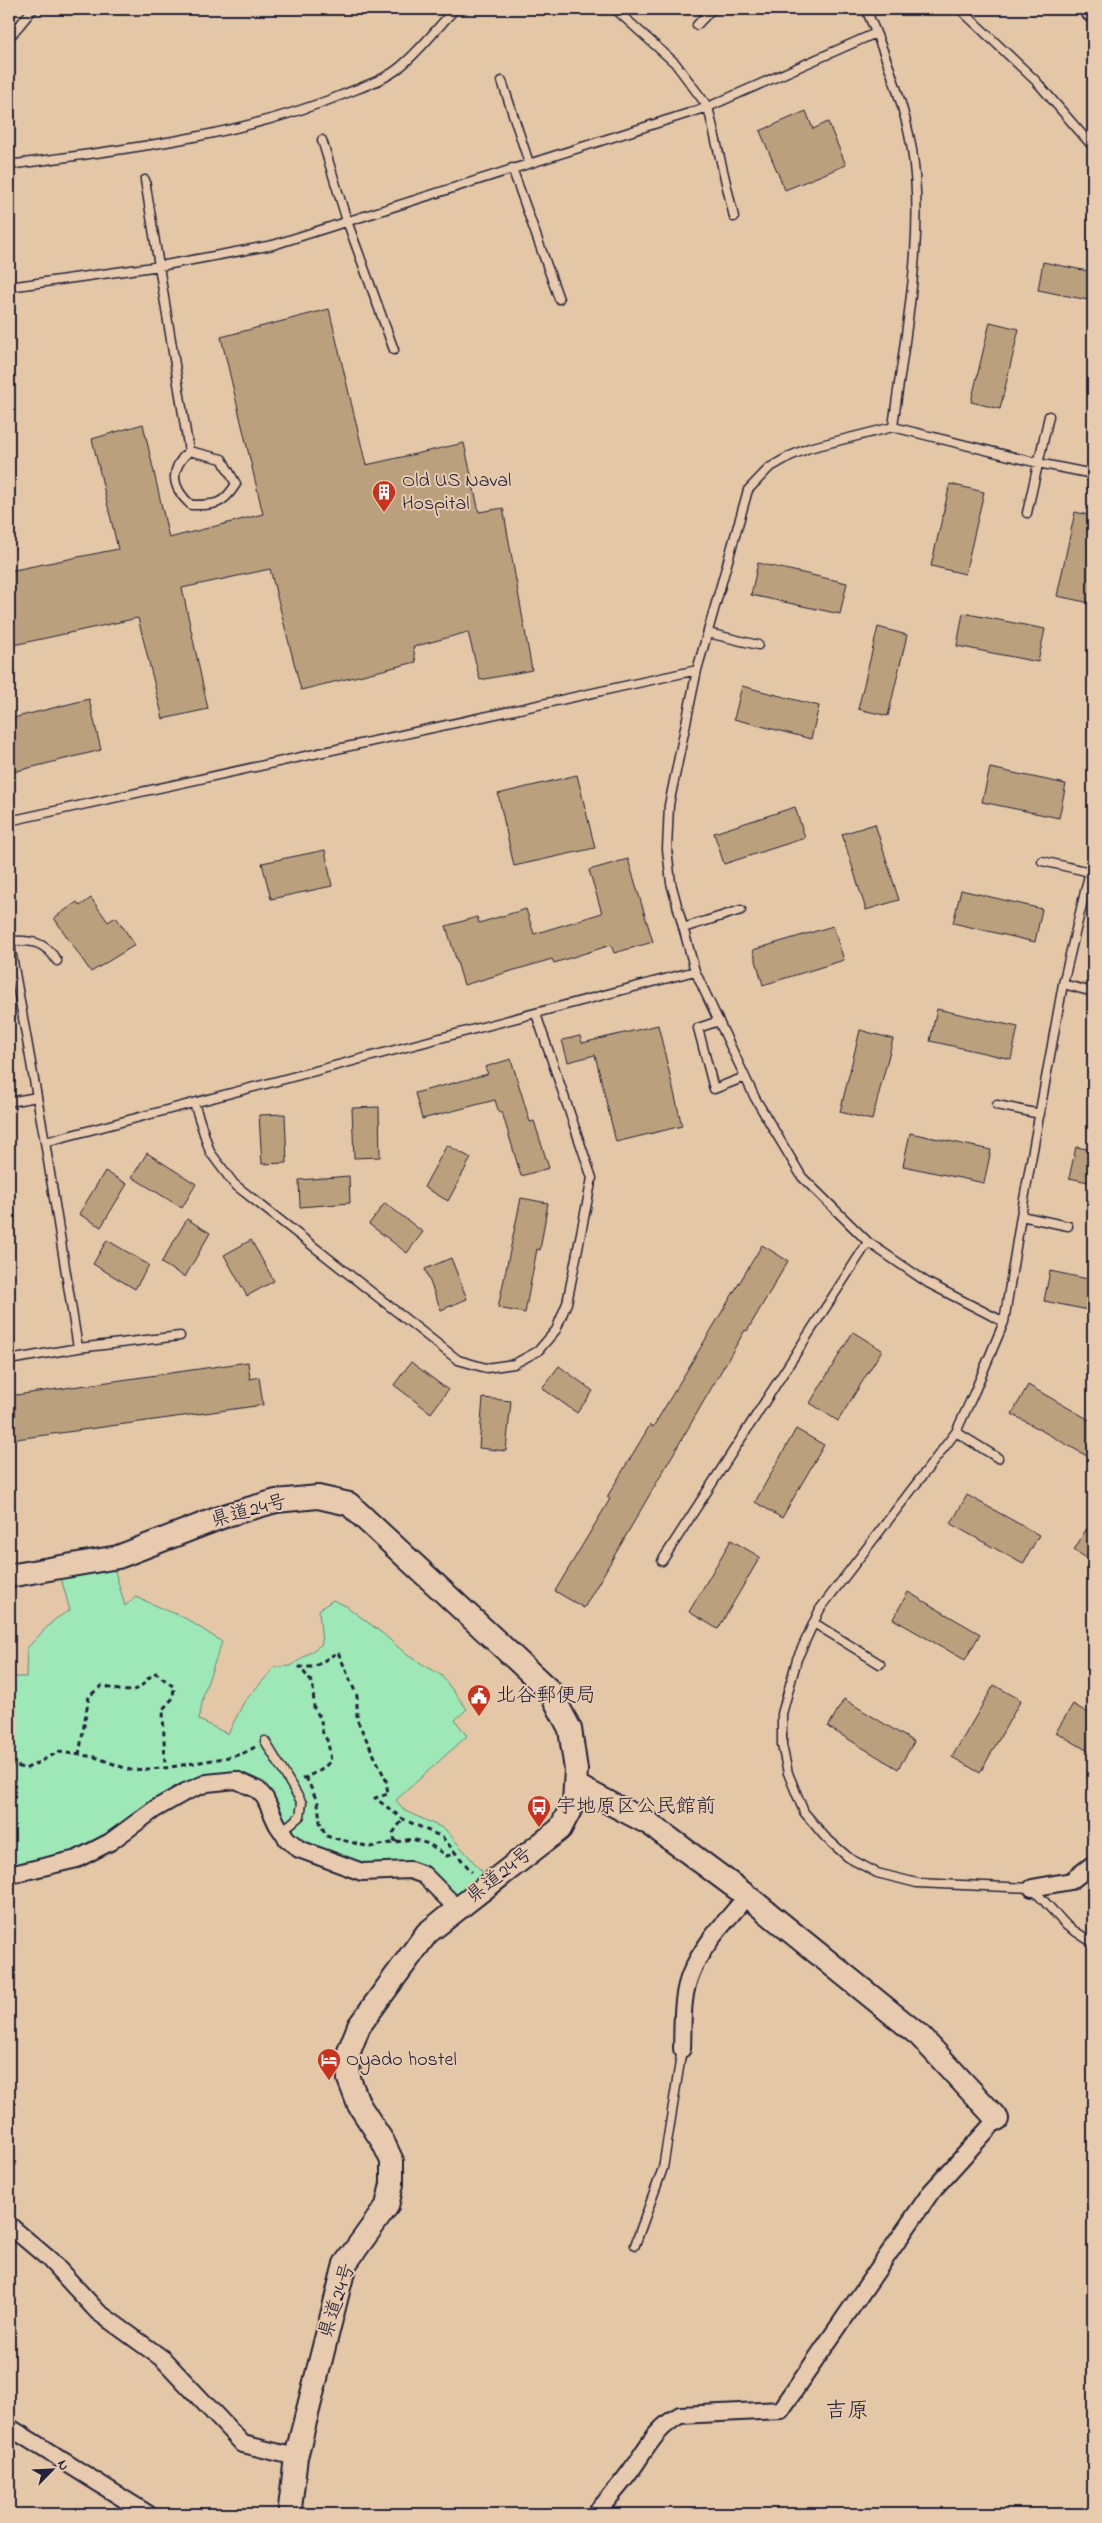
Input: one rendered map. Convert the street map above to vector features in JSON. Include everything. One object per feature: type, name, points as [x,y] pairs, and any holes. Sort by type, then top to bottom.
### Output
[{"type":"main road","name":"県道24号","points":[[9,1576],[118,1557],[228,1515],[276,1501],[318,1497],[349,1504],[550,1691],[570,1729],[576,1770],[574,1802],[560,1829],[427,1933],[358,2026],[348,2054],[349,2079],[359,2105],[384,2142],[392,2161],[392,2184],[386,2206],[345,2264],[296,2457],[290,2508],[292,2514]]},
{"type":"main road","points":[[575,1785],[650,1824],[747,1896],[920,2036],[997,2119]]},
{"type":"street","points":[[9,1875],[77,1859],[97,1850],[155,1809],[185,1792],[207,1783],[236,1780],[258,1790],[265,1798],[282,1831],[299,1849],[362,1872],[410,1870],[424,1875],[458,1909]]},
{"type":"street","points":[[1032,1888],[1071,1880],[1093,1864]]},
{"type":"street","points":[[682,2049],[684,2004],[691,1974],[712,1938],[747,1896]]},
{"type":"street","points":[[595,2514],[632,2469],[655,2434],[667,2422],[680,2416],[781,2410],[931,2192],[997,2119]]},
{"type":"street","points":[[9,2225],[49,2259],[98,2312],[163,2359],[243,2444],[296,2457]]},
{"type":"street","points":[[9,2427],[148,2514]]},
{"type":"lane","points":[[9,38],[33,9]]},
{"type":"lane","points":[[9,165],[138,148],[250,124],[316,105],[366,85],[400,68],[455,9]]},
{"type":"lane","points":[[615,9],[675,63],[708,107],[734,218]]},
{"type":"lane","points":[[697,25],[712,9]]},
{"type":"lane","points":[[866,9],[876,33],[912,150],[916,194],[916,245],[893,427]]},
{"type":"lane","points":[[960,9],[1036,81],[1093,147]]},
{"type":"lane","points":[[9,288],[160,266],[273,245],[708,107],[876,33]]},
{"type":"lane","points":[[502,81],[529,163]]},
{"type":"lane","points":[[322,140],[347,221],[394,350]]},
{"type":"lane","points":[[512,168],[559,299]]},
{"type":"lane","points":[[145,180],[189,451]]},
{"type":"lane","points":[[1027,513],[1049,416]]},
{"type":"lane","points":[[1004,1322],[928,1283],[868,1242],[802,1177],[755,1098],[695,971],[670,883],[667,849],[669,814],[698,670],[748,490],[769,468],[809,448],[893,427],[1038,463],[1093,474]]},
{"type":"lane","points":[[189,451],[222,459],[236,484],[227,498],[218,503],[191,505],[177,493],[175,475],[178,461],[189,451]]},
{"type":"lane","points":[[708,633],[758,644]]},
{"type":"lane","points":[[9,821],[698,670]]},
{"type":"lane","points":[[1093,858],[1063,984],[1004,1322],[956,1432],[820,1609],[797,1659],[782,1714],[782,1745],[788,1773],[804,1812],[825,1837],[849,1858],[877,1873],[917,1883],[1032,1888],[1067,1926],[1093,1943]]},
{"type":"lane","points":[[1042,861],[1090,872]]},
{"type":"lane","points":[[683,928],[741,910]]},
{"type":"lane","points":[[57,961],[52,952],[42,943],[30,940],[9,940],[45,1142],[78,1348]]},
{"type":"lane","points":[[45,1142],[695,971]]},
{"type":"lane","points":[[1063,984],[1093,992]]},
{"type":"lane","points":[[194,1103],[210,1152],[234,1184],[458,1360],[486,1368],[514,1364],[538,1351],[556,1330],[567,1303],[592,1178],[536,1014]]},
{"type":"lane","points":[[719,1022],[698,1028],[714,1089],[745,1077]]},
{"type":"lane","points":[[9,1102],[37,1097]]},
{"type":"lane","points":[[997,1105],[1040,1114]]},
{"type":"lane","points":[[1021,1216],[1068,1226]]},
{"type":"lane","points":[[662,1562],[868,1242]]},
{"type":"lane","points":[[9,1360],[78,1348],[180,1336]]},
{"type":"lane","points":[[956,1432],[998,1458]]},
{"type":"lane","points":[[814,1623],[880,1664]]},
{"type":"lane","points":[[265,1741],[302,1804],[300,1816],[282,1831]]},
{"type":"lane","points":[[635,2245],[664,2168],[682,2049]]},
{"type":"path","points":[[291,1785],[331,1761],[321,1719],[314,1708],[313,1684],[300,1667],[314,1667],[338,1652],[357,1696],[357,1720],[386,1780],[388,1794],[375,1798],[403,1819],[442,1837],[485,1888]]},
{"type":"path","points":[[79,1755],[90,1696],[102,1686],[130,1692],[142,1685],[147,1676],[156,1673],[174,1687],[173,1698],[164,1709],[165,1768]]},
{"type":"path","points":[[9,1763],[25,1769],[59,1752],[95,1757],[130,1770],[165,1768],[242,1754],[265,1741]]},
{"type":"path","points":[[306,1777],[318,1803],[320,1822],[326,1836],[370,1847],[412,1840],[429,1844],[447,1856],[456,1853]]},
{"type":"path","points":[[395,1842],[393,1833],[403,1819]]},
{"type":"green space","points":[[112,1561],[125,1606],[136,1597],[185,1618],[222,1642],[204,1692],[199,1720],[228,1734],[244,1702],[275,1667],[291,1666],[322,1644],[319,1610],[333,1600],[346,1606],[407,1655],[441,1675],[467,1709],[455,1720],[467,1736],[396,1800],[405,1811],[445,1829],[490,1881],[457,1908],[428,1878],[362,1871],[296,1845],[259,1792],[211,1782],[99,1848],[9,1868],[9,1677],[26,1677],[27,1648],[54,1620],[70,1610],[59,1571]]},
{"type":"building","points":[[806,111],[813,129],[828,122],[846,165],[785,190],[760,131]]},
{"type":"building","points":[[1043,262],[1093,272],[1093,301],[1038,290]]},
{"type":"building","name":"Old US Naval Hospital","points":[[329,309],[366,465],[464,443],[479,512],[503,508],[532,670],[480,680],[468,632],[413,647],[416,662],[301,690],[270,569],[182,588],[208,709],[163,719],[138,618],[9,646],[9,571],[118,549],[92,439],[143,424],[169,538],[263,514],[221,337]]},
{"type":"building","points":[[990,322],[1019,329],[1000,409],[971,402]]},
{"type":"building","points":[[950,484],[984,492],[965,574],[931,566]]},
{"type":"building","points":[[1075,512],[1093,516],[1093,586],[1090,603],[1057,596]]},
{"type":"building","points":[[758,563],[847,583],[840,614],[751,595]]},
{"type":"building","points":[[963,613],[1045,629],[1038,662],[957,646]]},
{"type":"building","points":[[878,627],[907,635],[888,716],[858,709]]},
{"type":"building","points":[[742,686],[819,706],[811,739],[734,719]]},
{"type":"building","points":[[89,699],[101,750],[9,773],[9,719]]},
{"type":"building","points":[[990,768],[1066,784],[1059,818],[982,802]]},
{"type":"building","points":[[577,775],[595,848],[514,866],[498,794]]},
{"type":"building","points":[[795,807],[805,838],[724,864],[714,833]]},
{"type":"building","points":[[875,824],[899,900],[866,910],[842,834]]},
{"type":"building","points":[[325,850],[332,886],[271,899],[262,863]]},
{"type":"building","points":[[628,859],[653,942],[614,953],[611,945],[554,963],[552,959],[464,985],[446,926],[477,917],[479,923],[526,909],[534,934],[602,913],[589,870]]},
{"type":"building","points":[[961,890],[1042,909],[1035,942],[953,923]]},
{"type":"building","points":[[91,898],[108,922],[116,917],[135,945],[91,972],[54,918],[77,902],[80,906]]},
{"type":"building","points":[[833,926],[844,960],[763,985],[753,950]]},
{"type":"building","points":[[937,1009],[1018,1027],[1011,1059],[930,1041]]},
{"type":"building","points":[[658,1025],[682,1126],[616,1142],[595,1055],[568,1062],[562,1040],[580,1036],[582,1043]]},
{"type":"building","points":[[860,1030],[893,1039],[872,1120],[840,1112]]},
{"type":"building","points":[[511,1059],[530,1122],[534,1121],[549,1168],[521,1176],[502,1112],[499,1113],[495,1100],[422,1119],[415,1093],[488,1074],[485,1067]]},
{"type":"building","points":[[379,1107],[380,1157],[354,1158],[352,1108]]},
{"type":"building","points":[[285,1114],[287,1163],[262,1164],[259,1115]]},
{"type":"building","points":[[910,1133],[991,1150],[984,1183],[903,1166]]},
{"type":"building","points":[[447,1145],[471,1158],[448,1201],[424,1187]]},
{"type":"building","points":[[1076,1147],[1093,1150],[1093,1183],[1069,1178]]},
{"type":"building","points":[[147,1153],[196,1184],[182,1208],[132,1177]]},
{"type":"building","points":[[105,1171],[127,1184],[101,1227],[79,1214]]},
{"type":"building","points":[[349,1176],[350,1203],[300,1207],[299,1180]]},
{"type":"building","points":[[521,1198],[548,1203],[540,1250],[537,1249],[525,1313],[498,1308]]},
{"type":"building","points":[[385,1203],[423,1232],[407,1253],[369,1224]]},
{"type":"building","points":[[187,1219],[210,1233],[185,1277],[161,1263]]},
{"type":"building","points":[[107,1240],[149,1265],[135,1289],[93,1264]]},
{"type":"building","points":[[251,1240],[274,1281],[247,1296],[224,1255]]},
{"type":"building","points":[[762,1245],[788,1261],[747,1331],[745,1330],[584,1608],[555,1591],[610,1499],[607,1497],[650,1425],[653,1427]]},
{"type":"building","points":[[451,1258],[467,1299],[441,1310],[425,1269]]},
{"type":"building","points":[[1050,1271],[1093,1280],[1093,1311],[1044,1301]]},
{"type":"building","points":[[853,1332],[882,1350],[838,1421],[810,1403]]},
{"type":"building","points":[[248,1362],[250,1379],[259,1377],[263,1405],[9,1440],[9,1396]]},
{"type":"building","points":[[411,1362],[448,1390],[431,1413],[394,1385]]},
{"type":"building","points":[[559,1366],[593,1391],[577,1413],[542,1388]]},
{"type":"building","points":[[1028,1385],[1093,1422],[1093,1444],[1087,1456],[1012,1414]]},
{"type":"building","points":[[483,1398],[511,1401],[506,1451],[479,1448]]},
{"type":"building","points":[[796,1429],[824,1445],[782,1518],[755,1502]]},
{"type":"building","points":[[967,1495],[1039,1535],[1023,1564],[951,1524]]},
{"type":"building","points":[[1093,1518],[1093,1562],[1074,1550]]},
{"type":"building","points":[[731,1540],[760,1557],[718,1629],[689,1612]]},
{"type":"building","points":[[908,1592],[980,1634],[965,1660],[893,1619]]},
{"type":"building","points":[[994,1685],[1021,1700],[980,1773],[952,1757]]},
{"type":"building","points":[[844,1699],[914,1742],[898,1769],[828,1727]]},
{"type":"building","points":[[1073,1704],[1093,1716],[1093,1754],[1056,1732]]},
{"type":"place","name":"Old US Naval Hospital","points":[[384,513]]},
{"type":"place","name":"北谷郵便局","points":[[479,1717]]},
{"type":"place","name":"宇地原区公民館前","points":[[539,1828]]},
{"type":"place","name":"Oyado hostel","points":[[329,2081]]},
{"type":"district","name":"吉原","points":[[847,2412]]}]
